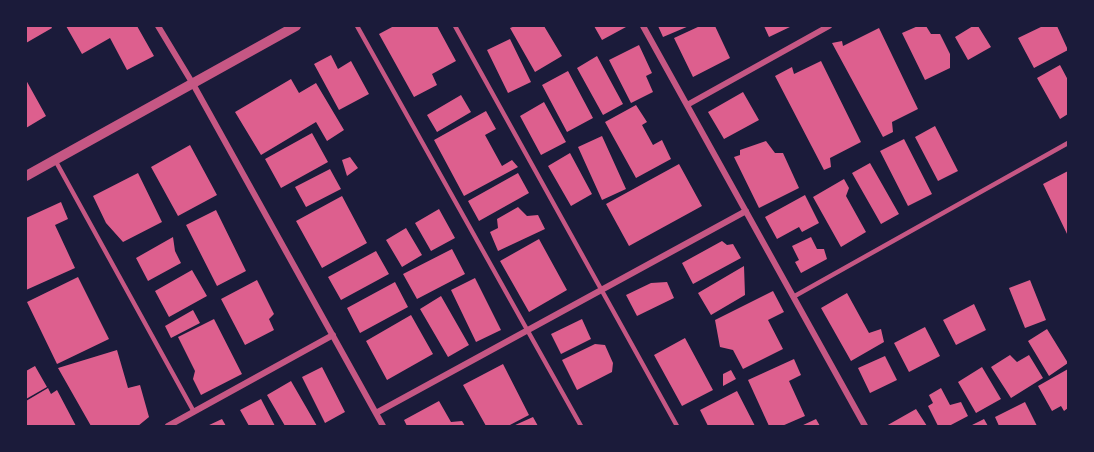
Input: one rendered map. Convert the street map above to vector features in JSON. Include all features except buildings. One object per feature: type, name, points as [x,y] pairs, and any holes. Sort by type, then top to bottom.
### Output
[{"type":"street","points":[[158,26],[383,426]]},
{"type":"street","points":[[26,177],[296,26]]},
{"type":"street","points":[[643,26],[865,426]]},
{"type":"street","points":[[687,105],[829,26]]},
{"type":"street","points":[[376,413],[746,211]]},
{"type":"street","points":[[168,426],[333,335]]},
{"type":"lane","points":[[357,26],[581,426]]},
{"type":"lane","points":[[455,26],[678,426]]},
{"type":"lane","points":[[793,297],[1068,143]]},
{"type":"lane","points":[[55,160],[194,412]]}]
